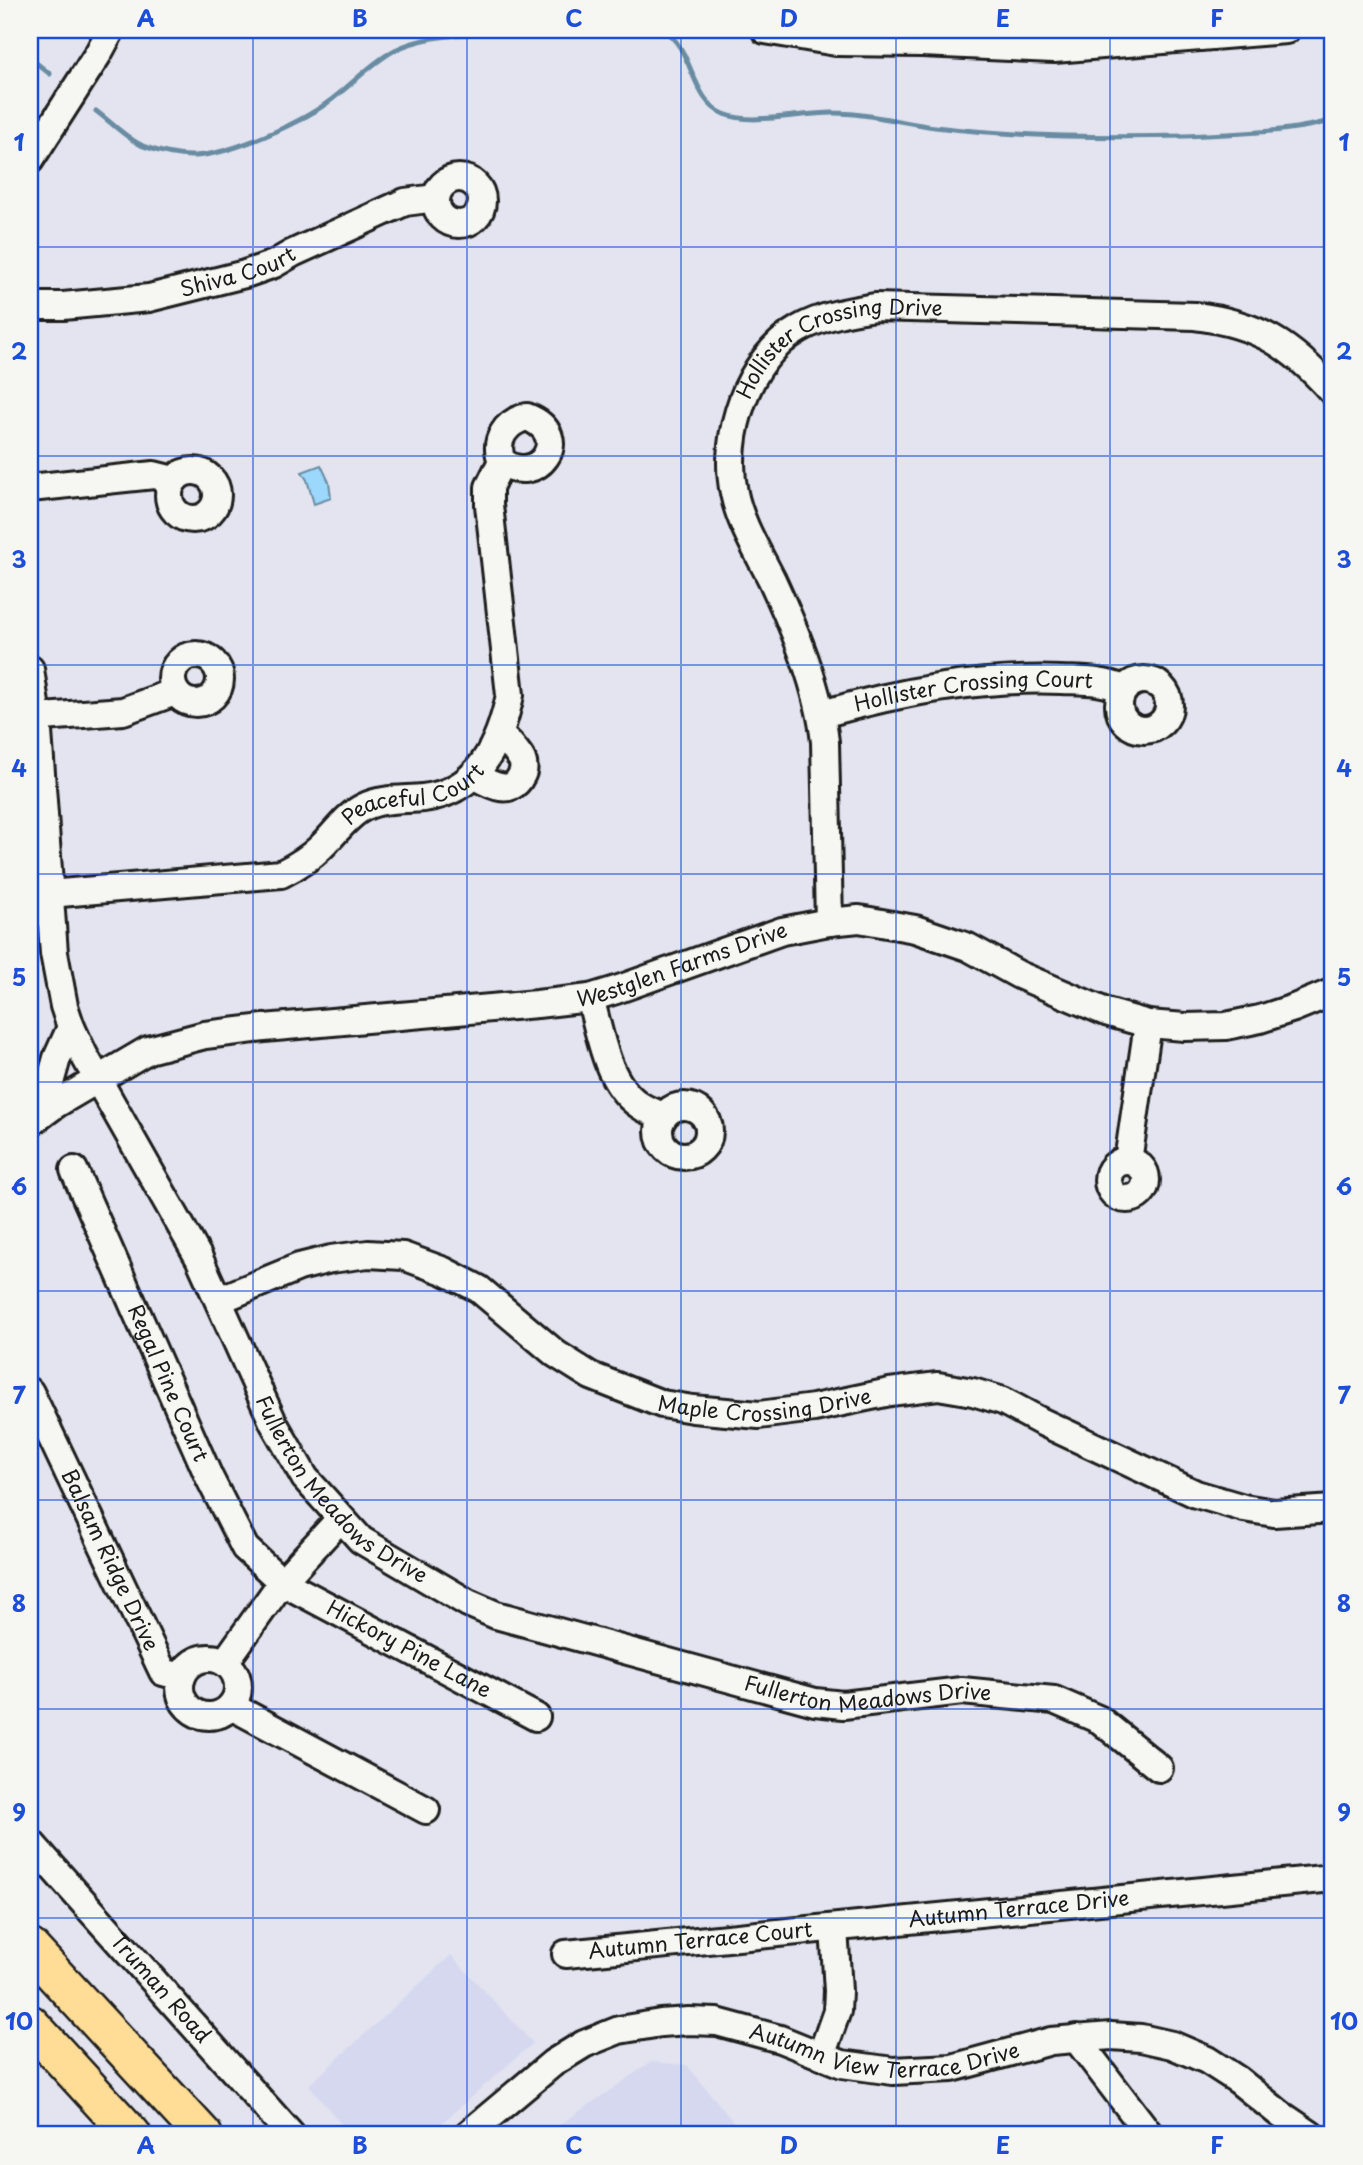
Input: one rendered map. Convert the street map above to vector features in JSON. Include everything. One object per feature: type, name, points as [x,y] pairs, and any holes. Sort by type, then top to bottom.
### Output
[{"type":"highway","points":[[30,1948],[203,2135]]},
{"type":"highway","points":[[30,2024],[132,2135]]},
{"type":"street","points":[[30,160],[111,30]]},
{"type":"street","points":[[765,30],[836,42],[1054,49],[1286,30]]},
{"type":"street","name":"Shiva Court","points":[[30,306],[63,306],[149,298],[245,274],[274,264],[405,202],[436,198]]},
{"type":"street","name":"Hollister Crossing Drive","points":[[829,922],[822,714],[788,615],[740,513],[733,490],[734,431],[741,403],[766,355],[797,330],[827,317],[875,307],[1195,316],[1219,319],[1266,335],[1309,365],[1333,392]]},
{"type":"street","name":"Peaceful Court","points":[[50,894],[281,874],[319,850],[351,816],[365,806],[427,798],[461,785],[473,775],[489,756],[500,734],[510,695],[489,505],[489,488],[502,461]]},
{"type":"street","points":[[30,488],[154,475],[174,480]]},
{"type":"street","name":"Fullerton Meadows Drive","points":[[30,669],[54,953],[64,1006],[71,1027],[97,1080],[199,1258],[273,1422],[304,1478],[361,1540],[468,1603],[496,1615],[815,1702],[843,1706],[962,1691],[1054,1700],[1100,1720],[1159,1768]]},
{"type":"street","name":"Hollister Crossing Court","points":[[822,714],[887,696],[1002,680],[1106,682],[1124,689]]},
{"type":"street","points":[[33,718],[123,710],[175,692]]},
{"type":"street","points":[[473,775],[503,788],[517,783],[521,777],[521,758],[500,734]]},
{"type":"street","name":"Westglen Farms Drive","points":[[35,1119],[148,1050],[205,1035],[590,998],[782,931],[859,919],[915,929],[968,947],[1019,975],[1106,1012],[1148,1024],[1226,1026],[1283,1012],[1333,992]]},
{"type":"street","points":[[590,998],[617,1082],[642,1107],[664,1116]]},
{"type":"street","points":[[1128,1161],[1148,1024]]},
{"type":"street","points":[[35,1119],[71,1027]]},
{"type":"street","name":"Regal Pine Court","points":[[74,1170],[209,1478],[245,1548],[282,1582]]},
{"type":"street","name":"Maple Crossing Drive","points":[[219,1300],[299,1267],[331,1259],[368,1254],[403,1256],[444,1271],[479,1289],[556,1354],[591,1376],[662,1404],[759,1415],[938,1386],[1003,1401],[1196,1494],[1244,1508],[1274,1513],[1333,1509]]},
{"type":"street","name":"Balsam Ridge Drive","points":[[30,1392],[163,1672],[182,1678]]},
{"type":"street","points":[[225,1662],[282,1582],[340,1519]]},
{"type":"street","name":"Hickory Pine Lane","points":[[282,1582],[536,1717]]},
{"type":"street","points":[[211,1658],[225,1662],[237,1678],[236,1699],[222,1713],[213,1716],[195,1712],[182,1698],[182,1678],[192,1663],[201,1659],[211,1658]]},
{"type":"street","points":[[230,1706],[426,1810]]},
{"type":"street","name":"Truman Road","points":[[30,1842],[291,2135]]},
{"type":"street","name":"Autumn Terrace Drive","points":[[834,1928],[1333,1878]]},
{"type":"street","points":[[821,2056],[837,2011],[834,1928]]},
{"type":"street","name":"Autumn Terrace Court","points":[[566,1954],[834,1928]]},
{"type":"street","name":"Autumn View Terrace Drive","points":[[467,2135],[561,2056],[619,2030],[661,2023],[716,2022],[780,2039],[842,2064],[893,2071],[952,2068],[1051,2041],[1111,2036],[1140,2038],[1172,2045],[1207,2060],[1311,2135]]},
{"type":"street","points":[[1076,2038],[1150,2135]]},
{"type":"shaded area","points":[[30,1000],[39,1032],[40,1064],[30,1085]]},
{"type":"shaded area","points":[[451,1955],[533,2043],[428,2135],[350,2135],[309,2085]]},
{"type":"shaded area","points":[[651,2062],[687,2065],[744,2135],[545,2135]]},
{"type":"water","points":[[321,465],[329,482],[331,498],[314,504],[302,472]]},
{"type":"waterway","points":[[96,111],[143,146],[182,156],[210,154],[264,137],[299,120],[327,103],[395,50],[432,38],[498,30]]},
{"type":"waterway","points":[[663,30],[681,49],[704,97],[713,107],[724,114],[749,119],[848,113],[966,130],[1029,135],[1122,137],[1260,132],[1298,128],[1333,120]]},
{"type":"waterway","points":[[30,58],[50,74]]}]
